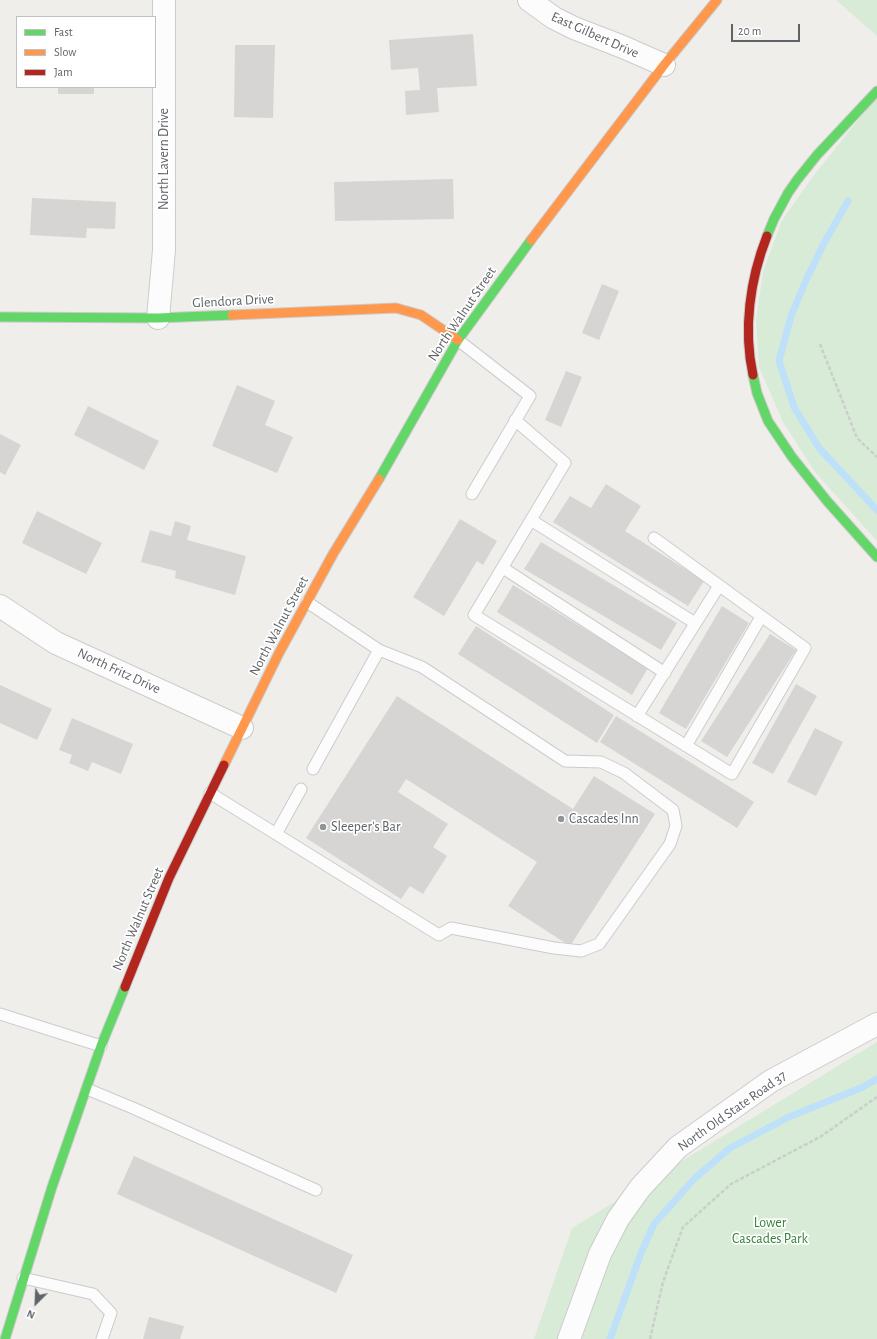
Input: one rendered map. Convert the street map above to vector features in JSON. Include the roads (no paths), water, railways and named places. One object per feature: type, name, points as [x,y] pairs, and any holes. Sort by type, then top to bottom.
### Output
[{"type":"main road","name":"North Walnut Street","points":[[5,1330],[52,1187],[101,1046],[169,878],[279,653],[333,554],[376,485],[458,340],[546,220],[664,65],[717,0]]},
{"type":"main road","points":[[877,91],[805,168],[788,192],[774,219],[764,245],[751,292],[748,316],[748,343],[751,370],[769,421],[788,452],[809,481],[877,557]]},
{"type":"main road","name":"Glendora Drive","points":[[0,317],[158,318],[396,308],[421,315],[458,340]]},
{"type":"street","name":"North Lavern Drive","points":[[158,318],[164,250],[164,0]]},
{"type":"street","name":"East Gilbert Drive","points":[[529,0],[554,18],[574,28],[664,65]]},
{"type":"street","name":"North Fritz Drive","points":[[0,606],[56,643],[242,728]]},
{"type":"street","name":"North Old State Road 37","points":[[569,1339],[600,1254],[618,1219],[640,1188],[678,1147],[771,1081],[877,1024]]},
{"type":"lane","points":[[458,340],[530,396],[472,494]]},
{"type":"lane","points":[[515,420],[565,463],[474,615],[732,774],[805,648],[654,538]]},
{"type":"lane","points":[[531,520],[696,623]]},
{"type":"lane","points":[[503,568],[665,673]]},
{"type":"lane","points":[[637,716],[719,586]]},
{"type":"lane","points":[[210,793],[439,935],[451,928],[554,948],[581,951],[599,944],[670,844],[676,826],[673,810],[624,773],[601,762],[565,761],[422,667],[379,650],[307,602]]},
{"type":"lane","points":[[686,746],[761,617]]},
{"type":"lane","points":[[313,769],[379,650]]},
{"type":"lane","points":[[276,834],[301,789]]},
{"type":"lane","points":[[0,1014],[101,1046]]},
{"type":"lane","points":[[87,1089],[140,1111],[316,1190]]},
{"type":"lane","points":[[23,1278],[93,1294],[111,1313],[102,1339]]},
{"type":"waterway","points":[[848,201],[824,243],[807,278],[791,316],[779,361],[794,407],[819,448],[877,510]]},
{"type":"waterway","points":[[610,1339],[641,1253],[654,1224],[695,1178],[730,1148],[789,1117],[863,1087],[877,1079]]},
{"type":"place","name":"Cascades Inn","points":[[561,819]]},
{"type":"place","name":"Sleeper's Bar","points":[[323,827]]},
{"type":"park label","name":"Lower Cascades Park","points":[[770,1232]]}]
